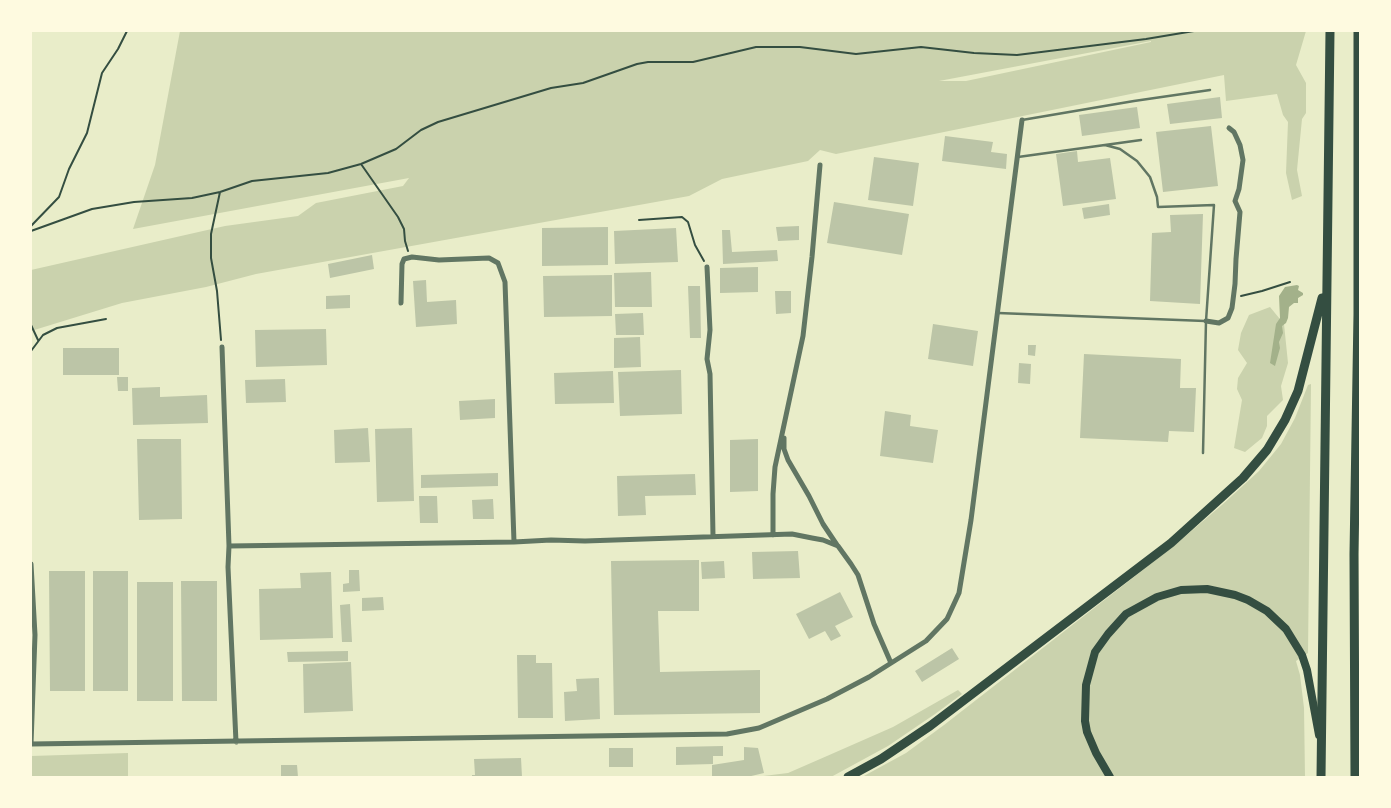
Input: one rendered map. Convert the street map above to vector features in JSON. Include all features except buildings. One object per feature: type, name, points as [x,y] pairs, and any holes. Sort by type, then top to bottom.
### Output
[{"type":"highway","points":[[1321,777],[1330,31]]},
{"type":"highway","points":[[1355,777],[1354,516],[1358,314],[1358,31]]},
{"type":"highway","points":[[848,777],[930,726],[1171,543],[1243,478],[1267,450],[1286,420],[1298,391],[1326,283]]},
{"type":"highway","points":[[1355,752],[1360,738]]},
{"type":"main road","points":[[1358,314],[1360,330]]},
{"type":"main road","points":[[1110,777],[1094,748],[1087,732],[1085,721],[1086,686],[1095,652],[1126,614],[1157,597],[1194,589],[1222,591],[1248,600],[1267,611],[1286,629],[1302,655],[1307,670],[1322,754]]},
{"type":"street","points":[[31,564],[35,635],[31,744],[728,734],[752,730],[827,699],[891,663],[932,636],[947,619],[960,593],[1022,120]]},
{"type":"street","points":[[1206,321],[1219,323],[1228,318],[1233,301],[1240,212],[1235,201],[1239,189],[1243,160],[1240,144],[1234,132],[1229,128]]},
{"type":"street","points":[[773,535],[775,467],[806,308],[820,165]]},
{"type":"street","points":[[401,303],[402,264],[404,259],[412,257],[439,260],[489,258],[498,263],[506,282],[514,542]]},
{"type":"street","points":[[707,267],[710,330],[707,359],[710,374],[714,536]]},
{"type":"street","points":[[222,347],[229,546],[228,567],[236,742]]},
{"type":"street","points":[[783,433],[784,449],[788,460],[809,496],[822,524],[858,575],[874,624],[891,663]]},
{"type":"street","points":[[229,546],[514,542],[792,534],[823,540],[838,546]]},
{"type":"lane","points":[[1022,120],[1210,90]]},
{"type":"lane","points":[[1016,157],[1141,140]]},
{"type":"lane","points":[[1105,145],[1120,149],[1137,161],[1150,177],[1157,197],[1158,207],[1214,205],[1206,321],[1203,453]]},
{"type":"lane","points":[[998,313],[1206,321]]},
{"type":"path","points":[[31,226],[59,198],[69,169],[87,133],[102,73],[127,31]]},
{"type":"path","points":[[31,231],[92,209],[140,201],[192,198],[220,192],[252,181],[328,174],[361,164],[396,149],[421,130],[438,122],[551,88],[584,83],[637,64],[648,62],[693,62],[756,47],[800,47],[856,54],[921,47],[981,54],[1017,55],[1194,31]]},
{"type":"path","points":[[361,164],[398,217],[404,229],[407,250],[412,257]]},
{"type":"path","points":[[220,192],[211,234],[211,258],[217,291],[222,347]]},
{"type":"path","points":[[639,220],[682,216],[688,222],[695,245],[707,267]]},
{"type":"path","points":[[1233,301],[1244,295],[1262,292],[1290,282]]},
{"type":"path","points":[[31,351],[43,335],[57,328],[106,319]]},
{"type":"path","points":[[31,325],[38,340]]},
{"type":"shaded area","points":[[180,31],[1306,31],[1296,65],[1306,83],[1306,113],[1302,119],[1297,170],[1302,196],[1292,200],[1286,173],[1288,122],[1283,115],[1277,94],[1226,101],[1224,75],[836,154],[820,150],[808,161],[722,179],[689,196],[256,274],[206,287],[122,303],[31,331],[31,270],[225,226],[298,216],[316,203],[403,186],[409,178],[133,229],[155,165]],"holes":[[[1151,41],[1151,42],[966,81],[939,81]]]},
{"type":"shaded area","points":[[1299,286],[1298,290],[1303,295],[1298,298],[1298,303],[1294,303],[1289,307],[1288,318],[1282,326],[1283,333],[1279,342],[1280,348],[1275,366],[1270,363],[1276,324],[1280,318],[1279,296],[1285,287]]},
{"type":"shaded area","points":[[1270,307],[1284,324],[1288,363],[1281,386],[1283,400],[1267,416],[1267,426],[1262,438],[1245,452],[1234,448],[1242,400],[1237,389],[1238,378],[1247,363],[1238,350],[1241,333],[1249,315]]},
{"type":"shaded area","points":[[1311,384],[1308,653],[1296,661],[1300,675],[1304,708],[1305,777],[862,777],[906,753],[944,725],[1175,545],[1223,504],[1259,471],[1281,444],[1295,418],[1308,385]]},
{"type":"shaded area","points":[[958,690],[962,694],[935,714],[888,746],[831,777],[755,777],[788,773],[893,727]]},
{"type":"shaded area","points":[[128,753],[128,777],[31,777],[31,756]]}]
